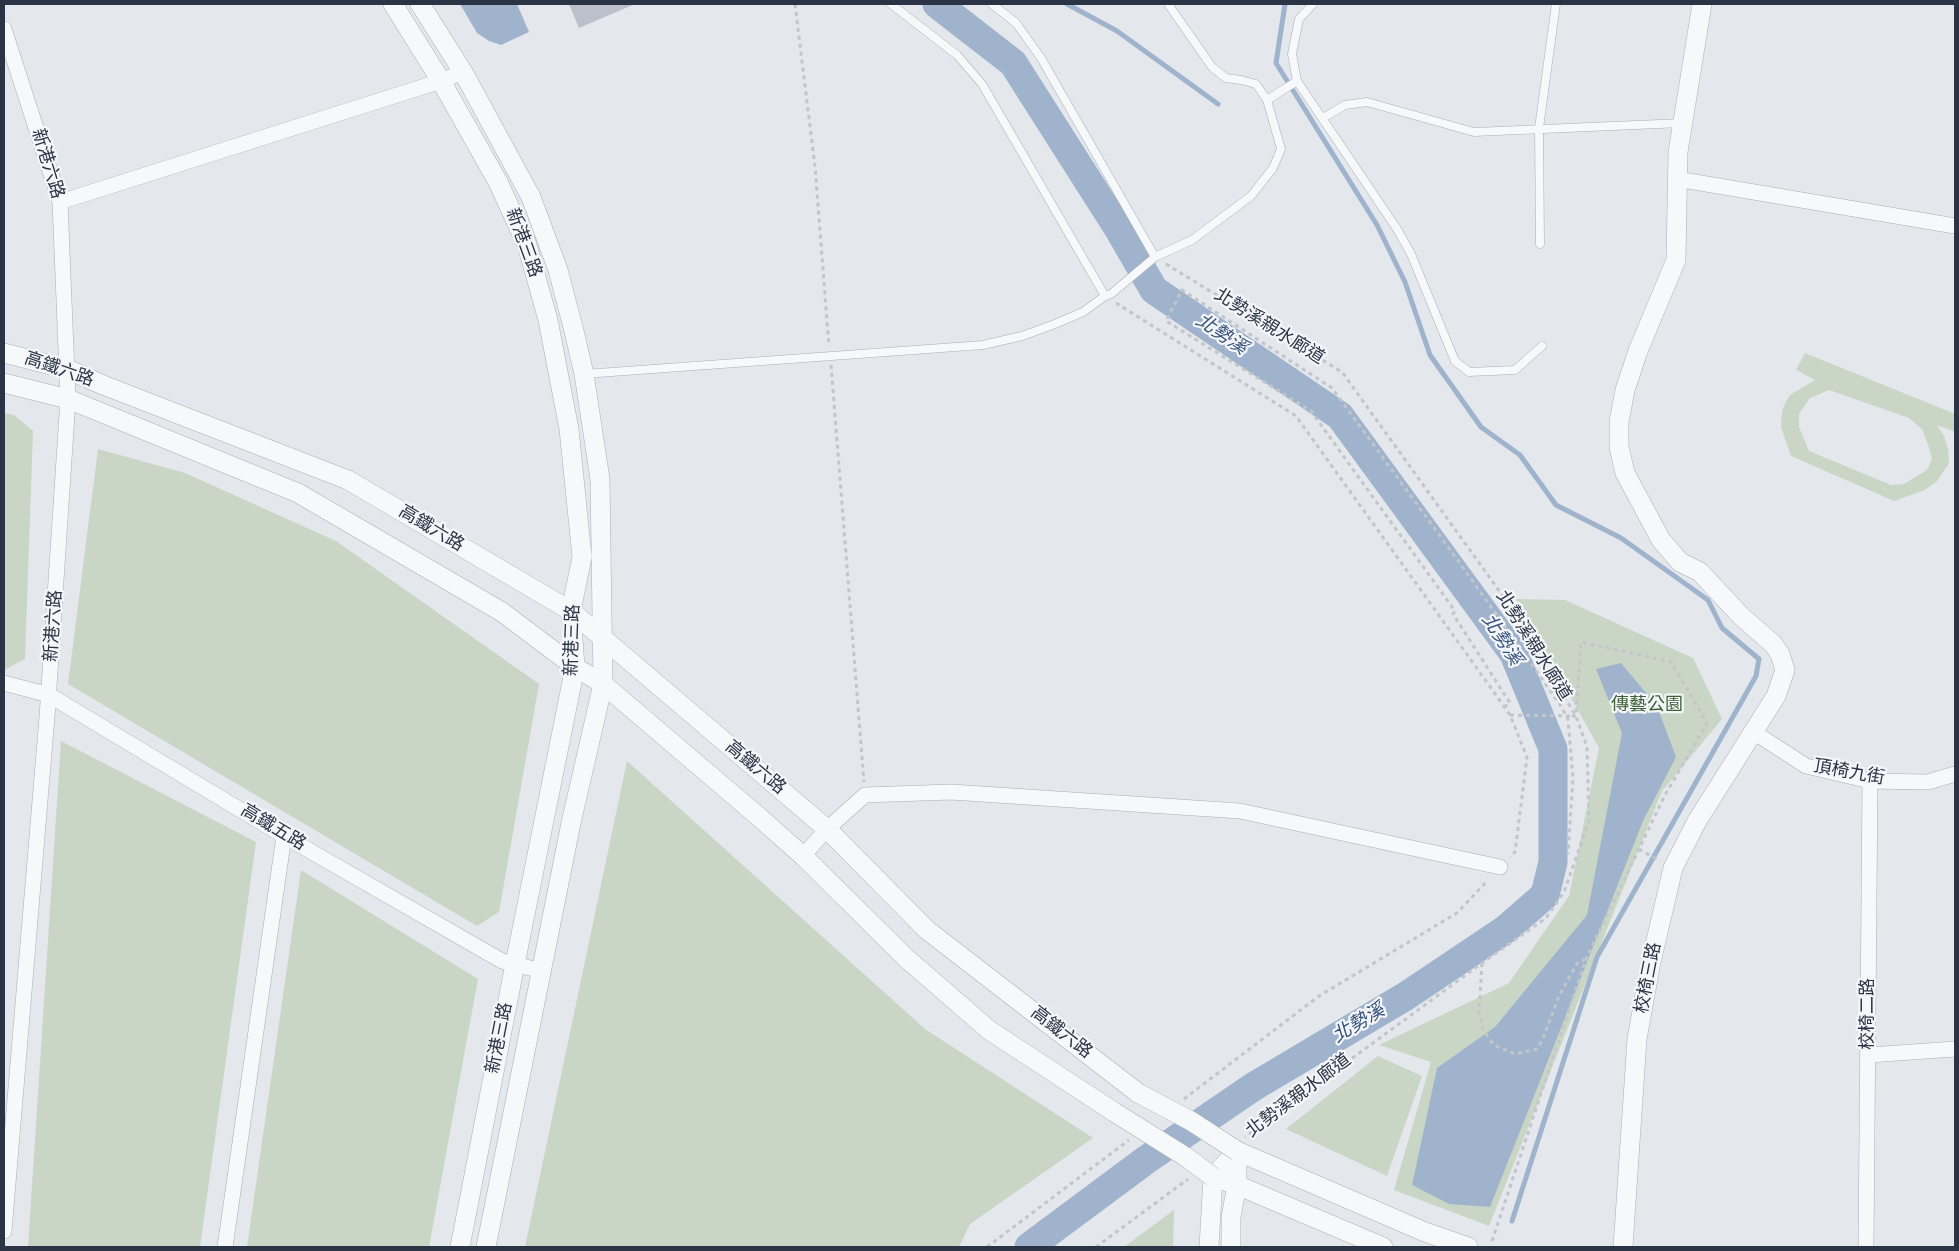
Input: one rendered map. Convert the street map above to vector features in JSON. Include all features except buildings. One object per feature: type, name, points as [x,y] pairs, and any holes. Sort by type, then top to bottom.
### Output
[{"type":"street","name":"新港三路","points":[[394,4],[441,81],[498,182],[527,245],[548,320],[569,429],[582,557],[572,611],[575,667],[460,1247]]},
{"type":"street","name":"新港三路","points":[[420,4],[463,72],[531,197],[558,270],[584,374],[600,479],[603,684],[571,823],[486,1247]]},
{"type":"street","name":"校椅三路","points":[[1623,1247],[1638,1039],[1651,962],[1673,868],[1697,821],[1752,731],[1776,696],[1785,670],[1780,654],[1773,644],[1741,616],[1700,572],[1680,562],[1661,540],[1624,473],[1620,447],[1619,422],[1625,390],[1638,351],[1676,260],[1677,179],[1682,123],[1702,4]]},
{"type":"street","name":"新港六路","points":[[4,29],[60,202],[68,399],[49,695],[4,1231]]},
{"type":"street","points":[[60,202],[441,81],[463,72]]},
{"type":"street","points":[[1677,179],[1955,226]]},
{"type":"street","name":"高鐵六路","points":[[4,353],[67,370],[348,480],[572,611],[827,830],[927,930],[1138,1093],[1239,1145],[1425,1232],[1468,1247]]},
{"type":"street","name":"高鐵六路","points":[[4,383],[68,399],[298,493],[502,612],[575,667],[603,684],[759,816],[803,856],[906,958],[989,1030],[1114,1112],[1186,1156],[1213,1177],[1238,1185],[1383,1247]]},
{"type":"street","name":"高鐵五路","points":[[4,683],[49,695],[284,836],[502,961],[542,971]]},
{"type":"street","name":"頂椅九街","points":[[1752,731],[1806,766],[1870,781],[1928,782],[1955,774]]},
{"type":"street","name":"校椅二路","points":[[1866,1247],[1870,781]]},
{"type":"street","points":[[803,856],[827,830],[865,795],[951,792],[1240,811],[1500,867]]},
{"type":"street","points":[[225,1247],[284,836]]},
{"type":"street","points":[[1869,1055],[1955,1049]]},
{"type":"street","points":[[1209,1247],[1213,1177],[1239,1145]]},
{"type":"street","points":[[1231,1247],[1231,1217],[1238,1185],[1239,1145]]},
{"type":"lane","points":[[891,4],[957,55],[982,84],[1108,295]]},
{"type":"lane","points":[[992,4],[1016,23],[1041,58],[1155,257]]},
{"type":"lane","points":[[584,374],[983,344],[1022,336],[1083,312],[1108,295],[1155,257],[1192,240],[1251,196],[1273,168],[1281,149],[1267,100],[1256,84],[1226,78],[1212,67],[1168,4]]},
{"type":"lane","points":[[1313,4],[1299,19],[1292,54],[1296,82],[1323,118],[1397,229],[1411,254],[1455,361],[1469,372],[1515,370],[1542,346]]},
{"type":"lane","points":[[1540,244],[1539,128],[1556,4]]},
{"type":"lane","points":[[1267,100],[1296,82]]},
{"type":"lane","points":[[1323,118],[1345,105],[1367,102],[1474,132],[1682,123]]},
{"type":"path","points":[[795,4],[815,167],[865,795]]},
{"type":"path","name":"北勢溪親水廊道","points":[[1155,257],[1342,372],[1500,592],[1576,716],[1587,747],[1589,821],[1564,892],[1546,918],[1482,962],[1239,1145]]},
{"type":"path","points":[[1504,707],[1510,703],[1453,614],[1456,611],[1311,410],[1166,320],[1182,290],[1332,388],[1559,703],[1568,719],[1573,778],[1568,854]]},
{"type":"path","points":[[1108,295],[1296,416],[1504,707],[1510,716],[1527,757],[1515,852],[1456,914],[1319,996],[1177,1104]]},
{"type":"path","points":[[1492,1241],[1586,959],[1665,795],[1707,724],[1671,662],[1581,642],[1576,716],[1510,716]]},
{"type":"path","points":[[1639,849],[1673,868]]},
{"type":"path","points":[[1482,962],[1479,1012],[1483,1030],[1494,1045],[1515,1054],[1537,1049],[1542,1041],[1559,996],[1578,962],[1586,959]]},
{"type":"path","points":[[987,1247],[1130,1140]]},
{"type":"path","points":[[1096,1247],[1192,1176]]},
{"type":"green space","points":[[1805,353],[1955,414],[1955,432],[1937,425],[1944,436],[1948,449],[1949,463],[1937,481],[1925,490],[1894,501],[1791,456],[1781,427],[1782,412],[1790,395],[1815,380],[1796,370]],"holes":[[[1829,390],[1909,418],[1922,429],[1932,459],[1927,470],[1904,484],[1891,485],[1809,451],[1799,427],[1799,414],[1810,398]]]},
{"type":"green space","points":[[4,413],[14,415],[33,431],[25,659],[4,670]]},
{"type":"green space","points":[[98,449],[185,473],[336,541],[539,684],[499,912],[477,926],[68,684]]},
{"type":"green space","name":"傳藝公園","points":[[1516,599],[1565,600],[1693,658],[1722,719],[1662,791],[1489,1226],[1394,1190],[1431,1062],[1379,1045],[1509,983],[1569,896],[1599,748]]},
{"type":"green space","points":[[61,741],[256,842],[200,1247],[28,1247]]},
{"type":"green space","points":[[627,761],[925,1029],[1093,1138],[970,1224],[959,1247],[525,1247]]},
{"type":"green space","points":[[301,870],[478,979],[429,1247],[247,1247]]},
{"type":"green space","points":[[1378,1056],[1422,1076],[1387,1176],[1286,1129]]},
{"type":"green space","points":[[1174,1210],[1173,1247],[1124,1247]]},
{"type":"water","points":[[460,4],[517,4],[529,32],[501,45],[489,41],[477,33]]},
{"type":"water","points":[[1621,663],[1657,706],[1676,757],[1643,821],[1490,1207],[1449,1204],[1412,1185],[1437,1068],[1495,1027],[1587,915],[1622,733],[1596,669]]},
{"type":"waterway","name":"北勢溪","points":[[937,4],[1013,63],[1118,228],[1154,290],[1340,416],[1514,654],[1553,749],[1553,862],[1545,895],[1506,929],[1406,996],[1253,1087],[1146,1160],[1029,1247]]},
{"type":"waterway","points":[[1067,4],[1117,31],[1218,104]]},
{"type":"waterway","points":[[1285,4],[1276,63],[1377,225],[1405,282],[1430,355],[1481,427],[1520,455],[1556,505],[1621,538],[1708,600],[1722,628],[1759,659],[1756,676],[1597,957],[1512,1221]]}]
